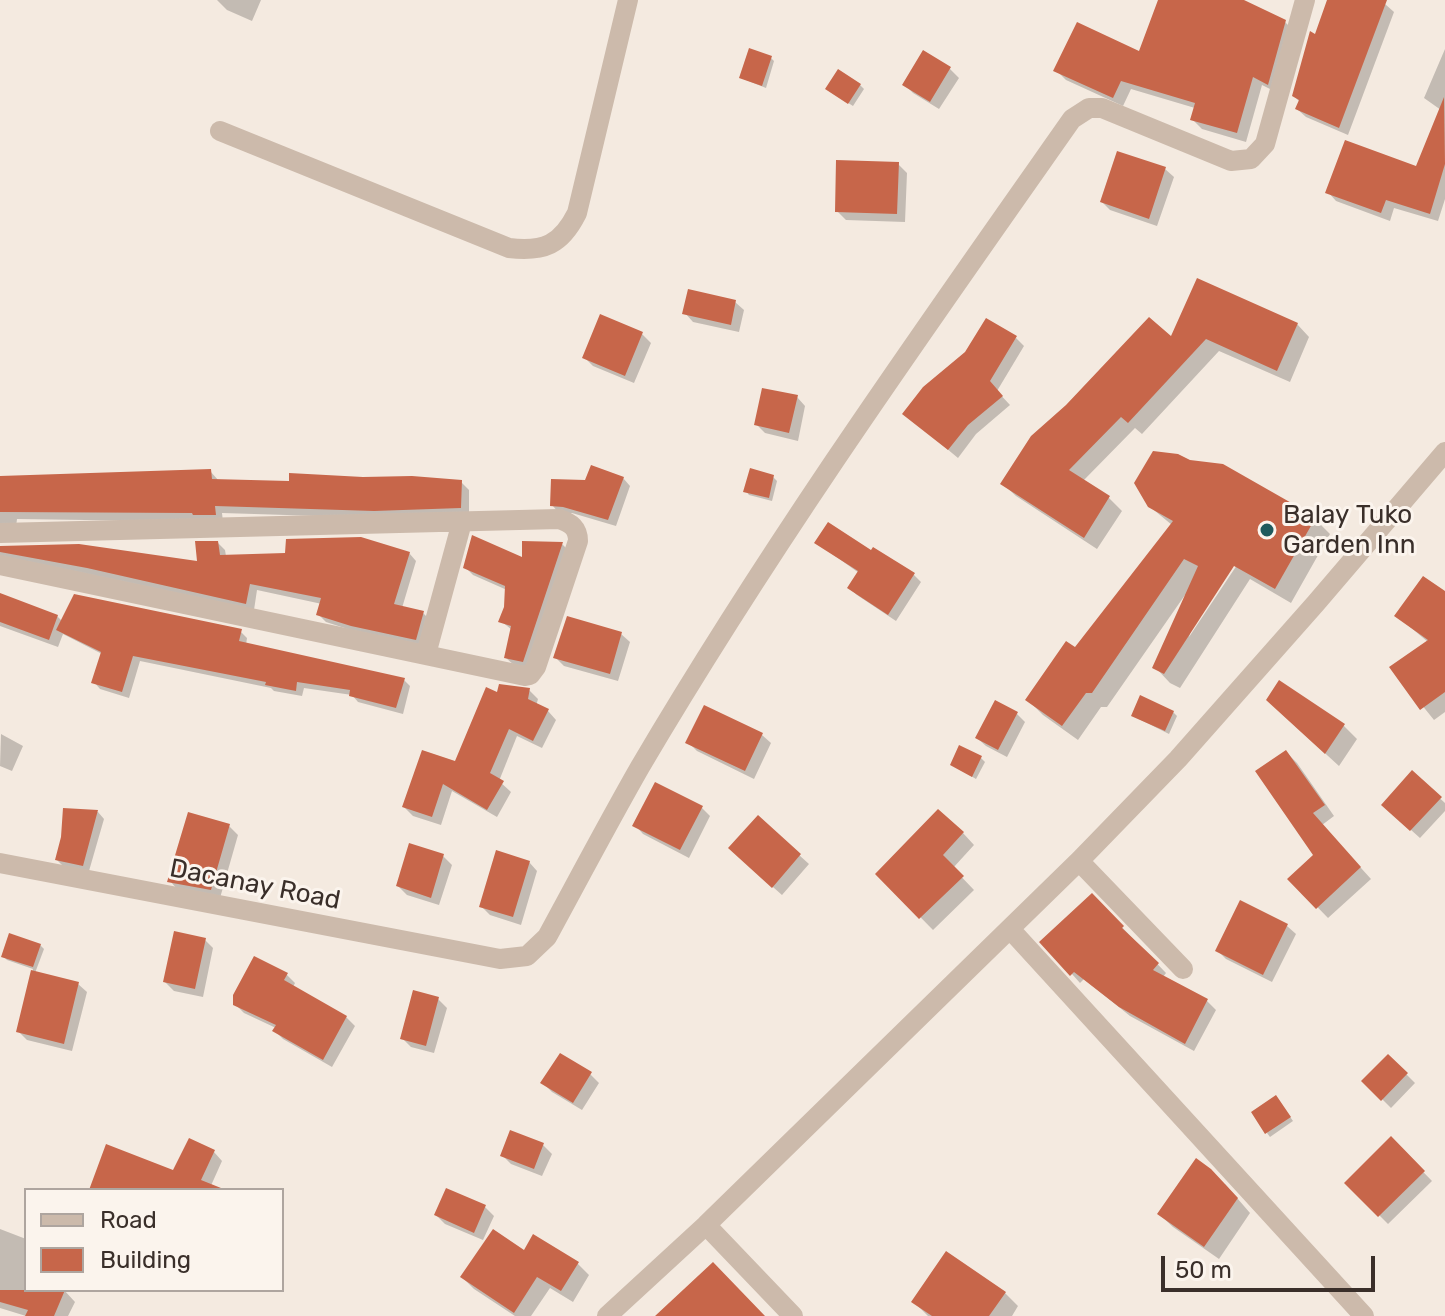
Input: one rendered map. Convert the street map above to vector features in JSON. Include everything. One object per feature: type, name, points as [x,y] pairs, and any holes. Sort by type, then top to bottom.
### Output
[{"type":"street","points":[[220,131],[509,248],[530,250],[551,245],[567,234],[577,213],[628,0]]},
{"type":"street","name":"Dacanay Road","points":[[0,863],[500,959],[527,956],[547,937],[641,766],[787,532],[1072,119],[1089,108],[1102,108],[1231,161],[1251,159],[1265,144],[1305,0]]},
{"type":"street","points":[[607,1316],[706,1225],[1079,861],[1199,735],[1445,452]]},
{"type":"street","points":[[0,533],[559,519],[578,532],[578,541],[536,667],[530,675],[519,676],[0,565]]},
{"type":"street","points":[[426,654],[462,522]]},
{"type":"street","points":[[1079,861],[1183,969]]},
{"type":"street","points":[[1010,929],[1364,1316]]},
{"type":"street","points":[[706,1225],[793,1316]]},
{"type":"building","points":[[1158,0],[1244,0],[1286,20],[1268,85],[1253,77],[1237,133],[1190,120],[1195,103],[1121,81],[1113,98],[1053,71],[1077,22],[1139,51]]},
{"type":"building","points":[[1327,0],[1387,0],[1339,128],[1295,109],[1299,100],[1292,96],[1310,31],[1315,34]]},
{"type":"building","points":[[749,48],[772,56],[762,86],[739,78]]},
{"type":"building","points":[[923,50],[951,67],[930,102],[902,85]]},
{"type":"building","points":[[838,69],[861,84],[848,104],[825,89]]},
{"type":"building","points":[[1444,97],[1445,164],[1430,214],[1386,200],[1381,213],[1325,193],[1345,140],[1416,166]]},
{"type":"building","points":[[1117,151],[1166,167],[1149,219],[1100,202]]},
{"type":"building","points":[[836,160],[899,162],[897,214],[835,212]]},
{"type":"building","points":[[1197,278],[1298,323],[1277,371],[1206,339],[1128,423],[1121,417],[1069,470],[1110,496],[1084,538],[1000,484],[1031,436],[1066,405],[1149,317],[1171,336]]},
{"type":"building","points":[[688,289],[736,300],[731,325],[682,314]]},
{"type":"building","points":[[600,314],[643,332],[625,376],[582,358]]},
{"type":"building","points":[[986,318],[1017,336],[990,381],[1003,396],[968,425],[948,450],[902,414],[923,387],[965,352]]},
{"type":"building","points":[[762,388],[798,395],[789,433],[754,425]]},
{"type":"building","points":[[1153,451],[1223,464],[1316,517],[1275,589],[1234,566],[1164,674],[1152,668],[1198,566],[1184,559],[1092,693],[1086,693],[1062,726],[1025,700],[1066,641],[1075,647],[1173,521],[1148,507],[1134,483]]},
{"type":"building","points":[[591,465],[624,477],[608,520],[550,506],[551,479],[585,480]]},
{"type":"building","points":[[750,468],[774,475],[769,498],[743,492]]},
{"type":"building","points":[[211,469],[212,479],[289,481],[289,473],[462,480],[461,508],[374,511],[215,506],[216,515],[0,512],[0,476]]},
{"type":"building","points":[[828,522],[871,550],[873,547],[915,573],[888,615],[847,588],[858,571],[814,543]]},
{"type":"building","points":[[472,535],[522,557],[522,541],[563,542],[523,662],[504,658],[511,626],[498,622],[504,607],[505,586],[463,568]]},
{"type":"building","points":[[361,537],[410,552],[394,604],[424,611],[416,640],[316,615],[321,598],[250,584],[246,604],[0,552],[0,546],[79,544],[197,561],[195,541],[218,541],[220,555],[285,553],[286,539]]},
{"type":"building","points":[[1423,576],[1445,591],[1445,692],[1420,710],[1389,667],[1428,640],[1394,616]]},
{"type":"building","points":[[0,593],[58,615],[49,640],[0,622]]},
{"type":"building","points":[[74,594],[242,629],[239,641],[405,678],[396,708],[349,696],[350,690],[297,682],[296,691],[265,685],[266,682],[133,656],[122,692],[91,683],[101,652],[56,630]]},
{"type":"building","points":[[567,616],[622,632],[610,674],[553,658]]},
{"type":"building","points":[[1279,680],[1345,724],[1325,754],[1266,700]]},
{"type":"building","points":[[499,684],[530,688],[528,699],[549,709],[533,741],[509,729],[490,773],[504,781],[487,810],[443,784],[432,817],[402,807],[422,750],[455,761],[486,687],[497,692]]},
{"type":"building","points":[[1140,695],[1174,711],[1165,731],[1131,716]]},
{"type":"building","points":[[995,700],[1018,712],[998,750],[975,738]]},
{"type":"building","points":[[704,705],[763,733],[745,771],[685,743]]},
{"type":"building","points":[[959,745],[982,756],[972,777],[950,765]]},
{"type":"building","points":[[1286,750],[1325,805],[1313,813],[1361,867],[1316,909],[1287,879],[1313,855],[1255,771]]},
{"type":"building","points":[[1412,770],[1442,797],[1410,831],[1381,805]]},
{"type":"building","points":[[655,782],[703,806],[680,850],[632,826]]},
{"type":"building","points":[[63,808],[98,810],[83,866],[55,860],[61,837]]},
{"type":"building","points":[[938,809],[964,832],[943,855],[964,876],[919,919],[875,874]]},
{"type":"building","points":[[188,812],[230,824],[211,890],[167,882]]},
{"type":"building","points":[[758,815],[801,854],[772,888],[728,848]]},
{"type":"building","points":[[409,843],[444,854],[431,898],[396,886]]},
{"type":"building","points":[[496,850],[530,861],[513,917],[479,907]]},
{"type":"building","points":[[1092,893],[1124,926],[1122,928],[1159,963],[1153,970],[1208,999],[1185,1044],[1119,1007],[1074,972],[1070,976],[1039,942]]},
{"type":"building","points":[[1240,900],[1288,924],[1263,975],[1215,951]]},
{"type":"building","points":[[174,931],[206,938],[195,989],[163,982]]},
{"type":"building","points":[[9,933],[41,944],[33,967],[1,957]]},
{"type":"building","points":[[254,956],[288,973],[284,980],[347,1016],[323,1060],[272,1031],[276,1025],[233,1005],[233,995]]},
{"type":"building","points":[[31,970],[79,982],[64,1044],[16,1032]]},
{"type":"building","points":[[413,990],[439,997],[426,1046],[400,1039]]},
{"type":"building","points":[[560,1053],[592,1072],[573,1103],[540,1083]]},
{"type":"building","points":[[1388,1054],[1408,1073],[1381,1101],[1361,1081]]},
{"type":"building","points":[[1276,1095],[1291,1117],[1265,1134],[1251,1112]]},
{"type":"building","points":[[510,1130],[544,1143],[534,1169],[500,1156]]},
{"type":"building","points":[[1391,1136],[1425,1171],[1378,1217],[1344,1183]]},
{"type":"building","points":[[189,1138],[215,1150],[201,1180],[221,1188],[90,1188],[106,1144],[173,1170]]},
{"type":"building","points":[[1196,1158],[1238,1198],[1204,1247],[1157,1214]]},
{"type":"building","points":[[446,1188],[486,1205],[474,1233],[434,1215]]},
{"type":"building","points":[[493,1229],[524,1250],[533,1234],[579,1262],[561,1291],[537,1277],[514,1313],[460,1277]]},
{"type":"building","points":[[946,1251],[1006,1292],[989,1316],[932,1316],[911,1302]]},
{"type":"building","points":[[713,1262],[765,1316],[655,1316]]},
{"type":"building","points":[[0,1290],[64,1292],[54,1316],[25,1316],[28,1310],[0,1302]]},
{"type":"place","name":"Balay Tuko Garden Inn","points":[[1267,530]]}]
